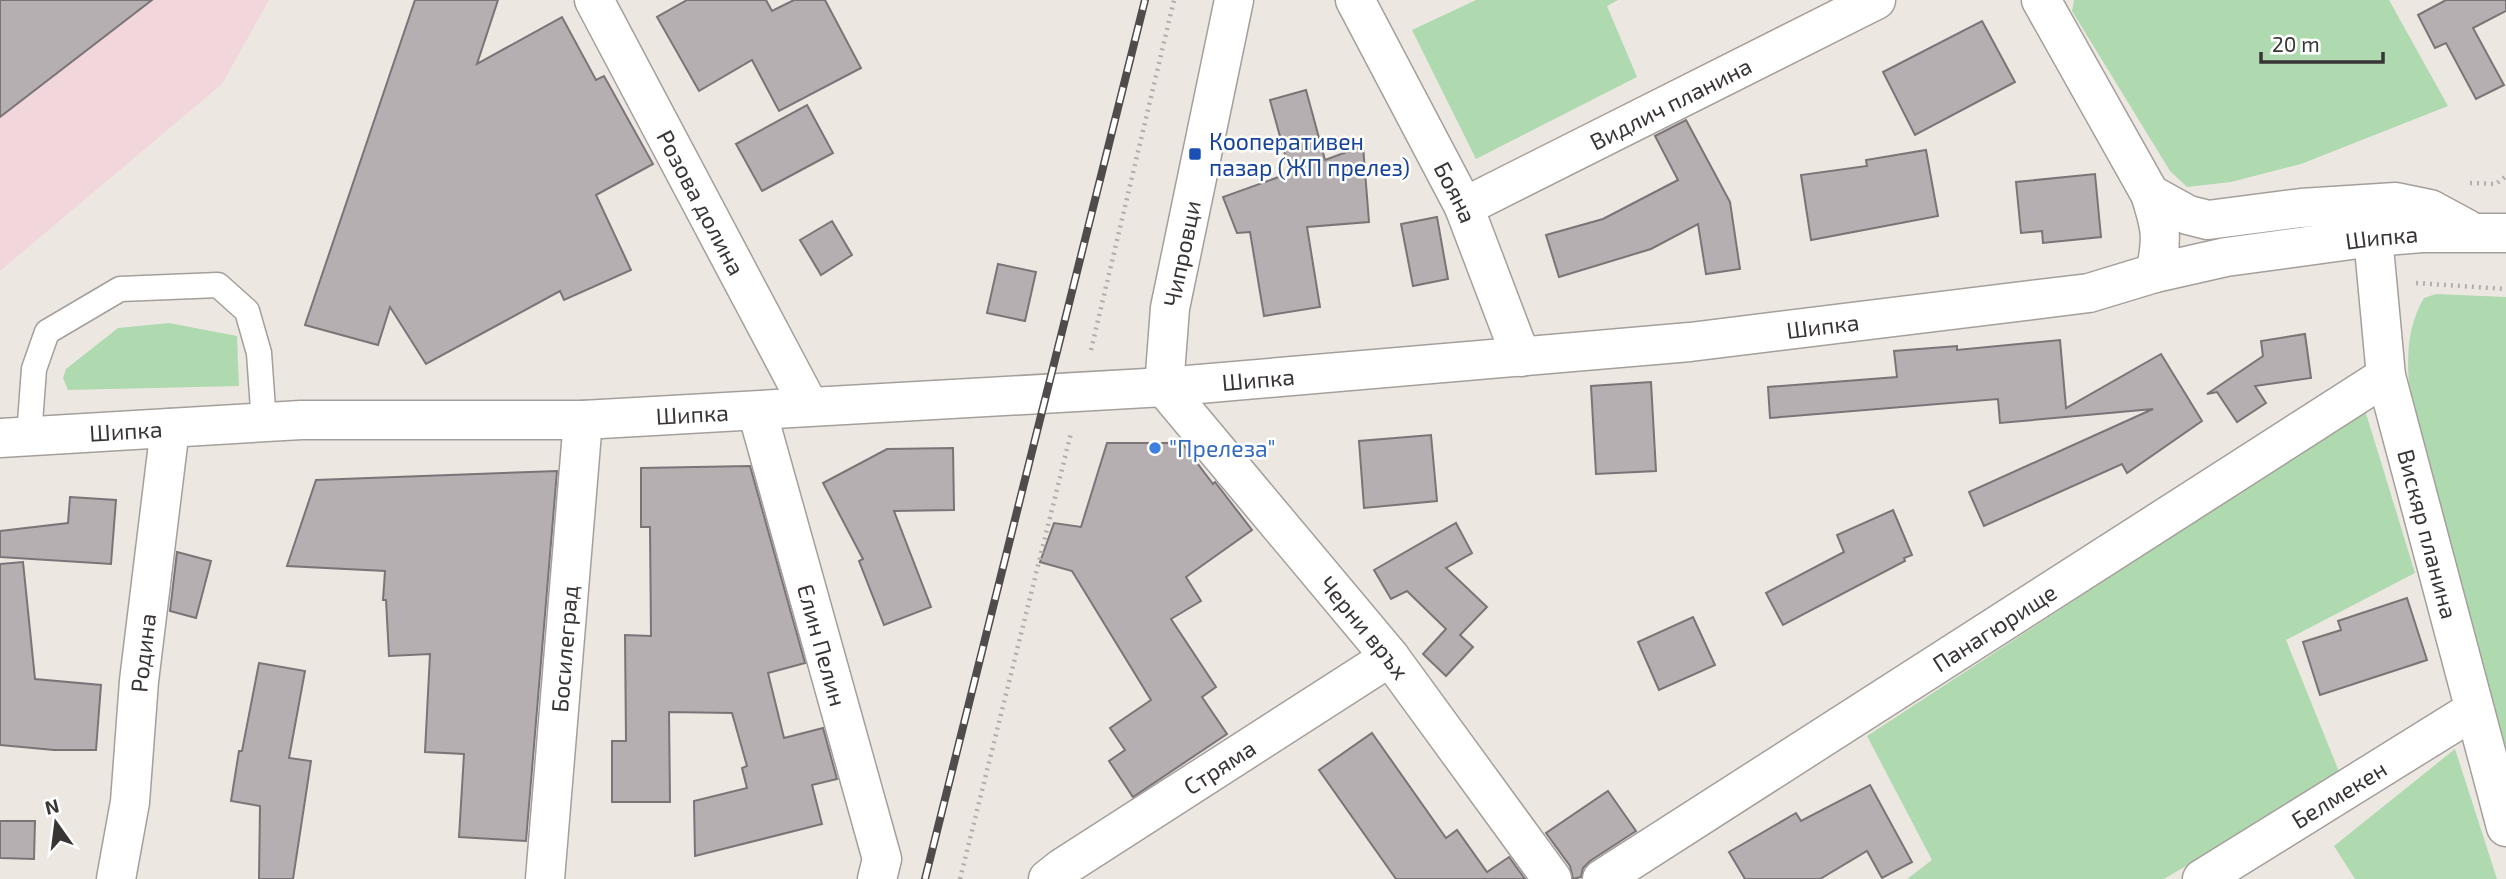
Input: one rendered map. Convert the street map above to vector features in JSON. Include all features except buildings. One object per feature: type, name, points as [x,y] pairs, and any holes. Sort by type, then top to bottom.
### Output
[{"type":"street","name":"Розова долина","points":[[594,0],[809,406]]},
{"type":"street","name":"Чипровци","points":[[1164,387],[1170,308],[1234,0]]},
{"type":"street","name":"Бояна","points":[[1355,0],[1464,207],[1521,356]]},
{"type":"street","name":"Видлич планина","points":[[1464,207],[1876,0]]},
{"type":"street","points":[[2041,0],[2150,194],[2161,235],[2155,273]]},
{"type":"street","points":[[2150,194],[2188,215],[2208,220],[2301,208],[2396,202],[2430,209],[2490,233]]},
{"type":"street","name":"Шипка","points":[[15,437],[301,420],[583,420],[1164,387],[1690,342],[2089,293],[2155,273],[2226,257],[2373,237],[2490,233]]},
{"type":"street","name":"Вискяр планина","points":[[2373,237],[2386,376],[2506,827]]},
{"type":"street","name":"Панагюрище","points":[[1602,879],[2386,376]]},
{"type":"street","name":"Черни връх","points":[[1164,387],[1390,657],[1552,879]]},
{"type":"street","name":"Елин Пелин","points":[[757,411],[883,859],[877,879]]},
{"type":"street","name":"Босилеград","points":[[545,879],[583,420]]},
{"type":"street","name":"Родина","points":[[116,879],[130,802],[139,681],[170,428]]},
{"type":"street","name":"Стряма","points":[[1048,879],[1062,867],[1390,657]]},
{"type":"street","name":"Белмекен","points":[[2202,879],[2474,710]]},
{"type":"lane","points":[[15,437],[47,332],[120,289],[218,285],[247,310],[259,353],[264,423]]},
{"type":"path","points":[[960,879],[1082,391],[1174,0]]},
{"type":"path","points":[[2376,284],[2435,283],[2506,289]]},
{"type":"shaded area","points":[[0,0],[269,0],[222,84],[0,271]]},
{"type":"green space","points":[[1476,0],[1618,0],[1607,6],[1637,77],[1476,159],[1412,30]]},
{"type":"green space","points":[[2074,0],[2389,0],[2448,106],[2301,164],[2231,182],[2187,187],[2170,171],[2072,11]]},
{"type":"green space","points":[[2436,294],[2506,297],[2506,750],[2410,393],[2408,356],[2414,320],[2424,298]]},
{"type":"green space","points":[[169,323],[237,336],[239,386],[68,390],[63,378],[66,369],[118,328]]},
{"type":"green space","points":[[2365,410],[2415,573],[2286,640],[2340,774],[2164,879],[1907,879],[1932,860],[1867,736]]},
{"type":"green space","points":[[2455,749],[2497,879],[2355,879],[2334,846]]},
{"type":"railway","points":[[925,879],[1145,0]]},
{"type":"place","name":"Кооперативен пазар (ЖП прелез)","points":[[1195,154]]},
{"type":"place","name":"\"Прелеза\"","points":[[1155,448]]}]
